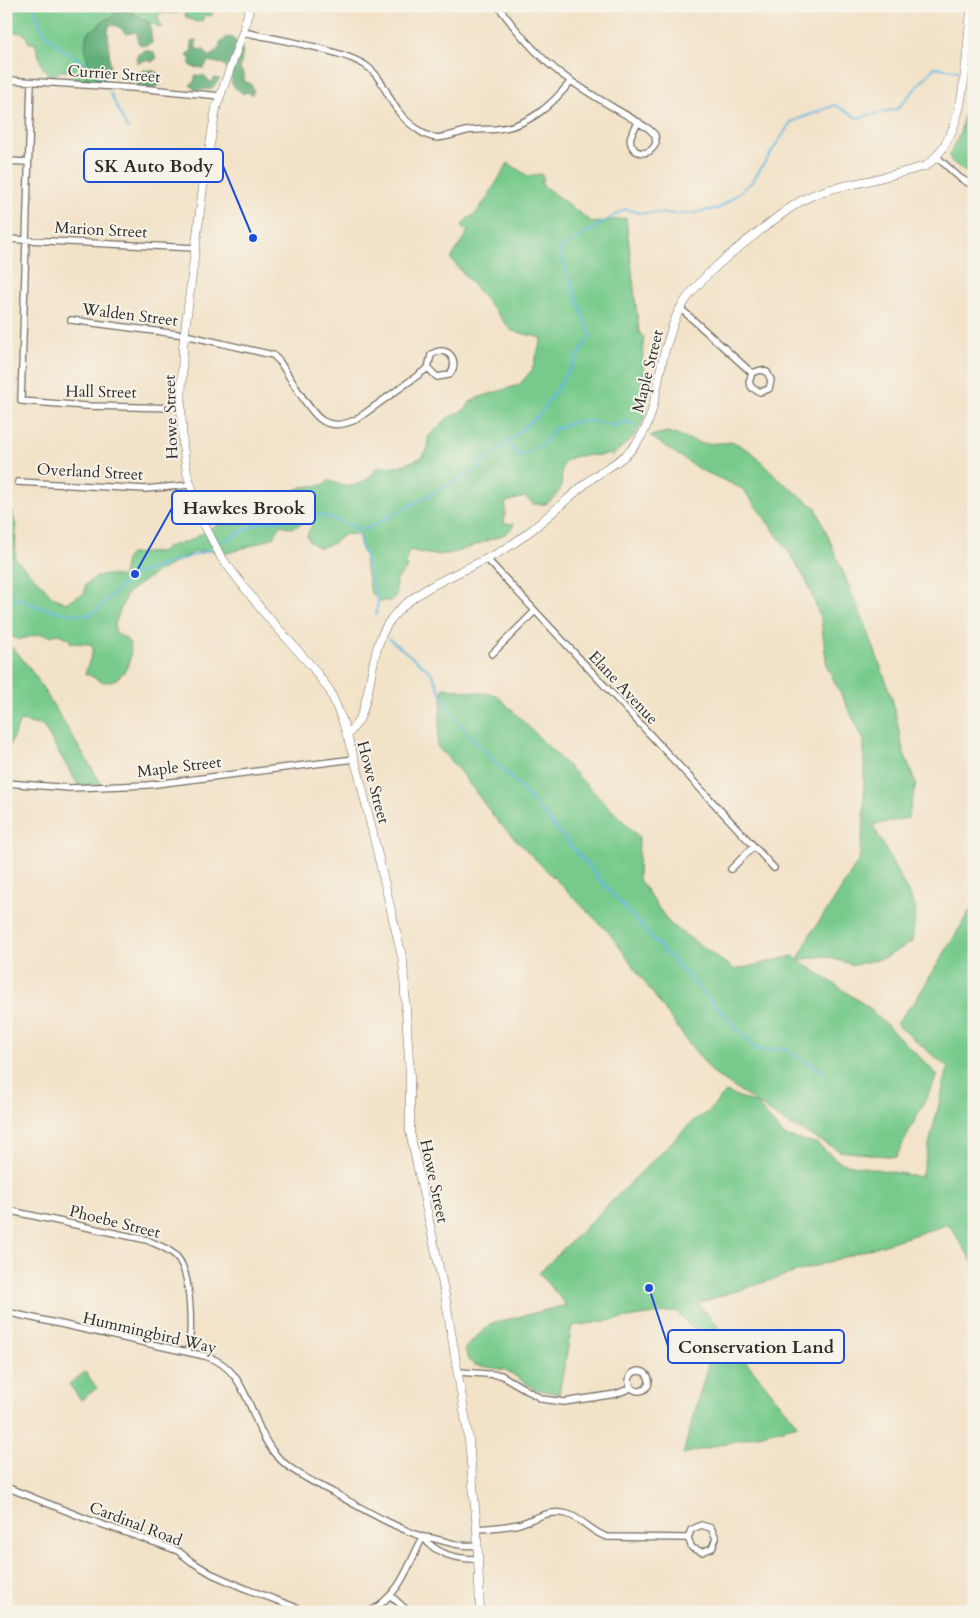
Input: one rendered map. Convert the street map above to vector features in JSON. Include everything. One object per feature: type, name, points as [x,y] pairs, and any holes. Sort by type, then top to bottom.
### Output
[{"type":"street","name":"Howe Street","points":[[250,6],[243,32],[220,96],[206,167],[185,335],[181,408],[183,446],[190,485],[202,520],[221,557],[239,583],[330,691],[354,759],[403,961],[410,1076],[410,1132],[445,1295],[459,1372],[469,1441],[477,1529],[476,1545],[480,1612]]},
{"type":"street","points":[[498,6],[527,42],[571,81],[639,122],[652,130],[656,137],[655,145],[647,152],[639,152],[631,144],[630,136],[639,122]]},
{"type":"street","points":[[972,6],[962,91],[949,138],[938,157],[960,178],[974,186]]},
{"type":"street","points":[[243,32],[345,56],[365,64],[376,75],[400,114],[419,131],[437,139],[467,131],[499,129],[525,122],[549,106],[571,81]]},
{"type":"street","name":"Currier Street","points":[[6,80],[149,89],[220,96]]},
{"type":"street","points":[[26,240],[31,82]]},
{"type":"street","name":"Maple Street","points":[[347,736],[359,719],[366,699],[374,654],[392,619],[404,606],[426,591],[532,530],[589,480],[628,453],[636,444],[651,418],[661,359],[680,308],[697,285],[717,266],[793,207],[812,195],[926,166],[938,157]]},
{"type":"street","points":[[6,161],[28,162]]},
{"type":"street","points":[[88,163],[206,167]]},
{"type":"street","name":"Marion Street","points":[[6,238],[195,248]]},
{"type":"street","name":"Hall Street","points":[[26,240],[21,401],[86,406],[181,408]]},
{"type":"street","points":[[680,308],[752,373]]},
{"type":"street","name":"Walden Street","points":[[72,320],[185,335],[273,355],[279,361],[307,404],[322,421],[332,424],[346,424],[357,419],[428,368]]},
{"type":"street","points":[[439,350],[448,352],[454,359],[454,368],[445,377],[433,375],[428,368],[431,355],[439,350]]},
{"type":"street","name":"Overland Street","points":[[18,482],[145,488],[190,485]]},
{"type":"street","name":"Elane Avenue","points":[[486,558],[774,868]]},
{"type":"street","points":[[492,654],[535,611]]},
{"type":"street","name":"Maple Street","points":[[6,783],[77,788],[148,785],[354,759]]},
{"type":"street","points":[[730,869],[754,847]]},
{"type":"street","name":"Phoebe Street","points":[[6,1210],[139,1238],[164,1247],[177,1258],[182,1267],[187,1287],[190,1322],[188,1352]]},
{"type":"street","name":"Hummingbird Way","points":[[6,1312],[188,1352],[218,1361],[234,1376],[269,1446],[287,1465],[378,1517],[423,1537],[432,1546],[450,1556],[477,1559]]},
{"type":"street","points":[[459,1372],[501,1375],[542,1399],[564,1402],[616,1394],[631,1388]]},
{"type":"street","name":"Cardinal Road","points":[[6,1487],[92,1521],[162,1544],[236,1585],[308,1612]]},
{"type":"street","points":[[477,1529],[509,1526],[542,1514],[559,1512],[573,1516],[595,1532],[607,1537],[688,1538]]},
{"type":"street","points":[[704,1525],[713,1530],[716,1538],[712,1548],[702,1552],[692,1548],[688,1538],[693,1528],[704,1525]]},
{"type":"street","points":[[370,1612],[391,1596],[403,1579],[423,1537]]},
{"type":"street","name":"Hummingbird Way","points":[[423,1537],[434,1537],[464,1547],[476,1545]]},
{"type":"street","points":[[391,1596],[409,1612]]},
{"type":"green space","points":[[6,6],[211,6],[213,12],[211,16],[204,15],[202,21],[196,22],[186,17],[183,10],[178,13],[160,13],[158,18],[162,27],[160,28],[127,10],[102,21],[99,26],[87,33],[89,69],[85,79],[87,81],[76,81],[70,71],[61,71],[51,77],[42,66],[35,43],[29,43],[24,33],[9,32],[6,27]]},
{"type":"green space","points":[[117,8],[125,8],[150,24],[152,43],[144,46],[138,43],[137,32],[126,34],[119,27],[111,24],[108,29],[110,67],[107,67],[104,83],[85,79],[89,69],[85,46],[87,33],[99,26],[102,21],[112,18]]},
{"type":"green space","points":[[227,37],[233,38],[243,51],[240,69],[245,82],[250,83],[254,90],[252,95],[247,92],[243,94],[232,85],[231,73],[223,64],[208,61],[204,68],[192,67],[189,62],[191,60],[187,56],[192,49],[191,42],[196,40],[196,49],[204,50],[210,57],[221,47],[219,44]]},
{"type":"green space","points":[[145,50],[153,52],[157,58],[152,62],[146,60],[137,63],[137,55]]},
{"type":"green space","points":[[144,70],[154,71],[162,76],[161,84],[151,89],[136,85],[139,79],[138,74]]},
{"type":"green space","points":[[195,75],[205,76],[210,82],[214,78],[220,79],[211,89],[195,90],[190,85],[195,80]]},
{"type":"green space","points":[[972,75],[974,75],[974,178],[951,161],[949,155],[960,133]]},
{"type":"green space","points":[[508,163],[528,176],[541,174],[544,178],[541,184],[593,223],[626,218],[639,332],[644,338],[643,364],[647,398],[642,422],[630,441],[612,456],[610,454],[578,456],[566,461],[562,468],[560,489],[546,504],[533,504],[525,497],[506,502],[504,524],[514,524],[503,535],[469,548],[442,555],[411,550],[407,555],[406,569],[396,581],[396,597],[391,601],[380,601],[371,593],[364,561],[366,556],[361,549],[360,535],[345,534],[332,544],[319,548],[309,541],[307,535],[312,525],[309,521],[292,528],[281,525],[274,537],[225,554],[210,550],[194,552],[154,574],[127,593],[114,626],[116,632],[129,642],[131,651],[125,670],[116,679],[104,682],[85,674],[93,650],[91,644],[71,643],[69,638],[57,634],[51,636],[40,634],[18,640],[6,633],[6,510],[12,511],[16,527],[15,558],[51,596],[65,603],[85,593],[85,586],[93,579],[102,575],[123,577],[126,558],[130,554],[161,552],[166,547],[189,541],[215,526],[259,514],[269,508],[277,499],[302,487],[324,485],[328,481],[344,486],[359,484],[378,467],[399,466],[421,458],[428,448],[428,437],[449,417],[466,409],[470,402],[477,398],[519,385],[532,370],[542,338],[512,331],[451,259],[469,229],[465,230],[462,226],[484,203]]},
{"type":"green space","points":[[668,432],[703,444],[734,442],[753,453],[781,481],[816,508],[867,629],[892,698],[903,750],[916,784],[908,818],[873,825],[916,908],[912,942],[884,958],[854,965],[824,956],[799,960],[868,1007],[938,1075],[896,1157],[840,1151],[785,1122],[714,1074],[687,1041],[610,934],[498,822],[461,773],[437,746],[443,688],[497,695],[639,837],[638,878],[669,923],[735,970],[793,956],[798,960],[811,933],[859,860],[864,822],[864,740],[827,667],[821,619],[806,580],[785,546],[743,489],[699,469],[650,436]]},
{"type":"green space","points":[[6,643],[17,652],[36,677],[102,785],[78,785],[43,726],[20,721],[6,754]]},
{"type":"green space","points":[[974,904],[974,1265],[949,1224],[698,1303],[798,1425],[683,1454],[712,1350],[676,1311],[572,1326],[559,1394],[535,1389],[506,1370],[475,1365],[468,1360],[465,1348],[490,1324],[566,1305],[539,1273],[694,1120],[708,1112],[726,1092],[757,1104],[784,1136],[816,1143],[841,1163],[921,1177],[948,1068],[896,1024],[917,998]]},
{"type":"green space","points":[[85,1372],[97,1388],[81,1400],[69,1384]]},
{"type":"waterway","points":[[34,6],[45,33],[53,42],[93,69],[102,79]]},
{"type":"waterway","points":[[222,542],[259,523],[321,515],[365,530],[473,472],[542,412],[591,336],[559,250],[625,209],[640,213],[689,214],[720,208],[752,182],[791,122],[835,105],[857,118],[897,109],[935,67],[958,71]]},
{"type":"waterway","points":[[110,93],[128,129]]},
{"type":"waterway","points":[[507,443],[519,455],[545,443],[554,428],[559,428],[572,422],[594,422],[615,426],[626,421],[637,427]]},
{"type":"waterway","points":[[356,528],[378,600],[376,615]]},
{"type":"waterway","points":[[6,592],[25,602],[47,609],[70,614],[91,615],[135,574],[210,550]]},
{"type":"waterway","points":[[389,639],[431,672],[451,713],[467,733],[523,790],[630,914],[757,1050],[785,1049],[826,1073]]},
{"type":"place","name":"SK Auto Body","points":[[253,238]]},
{"type":"place","name":"Hawkes Brook","points":[[135,574]]},
{"type":"place","name":"Conservation Land","points":[[649,1288]]}]
